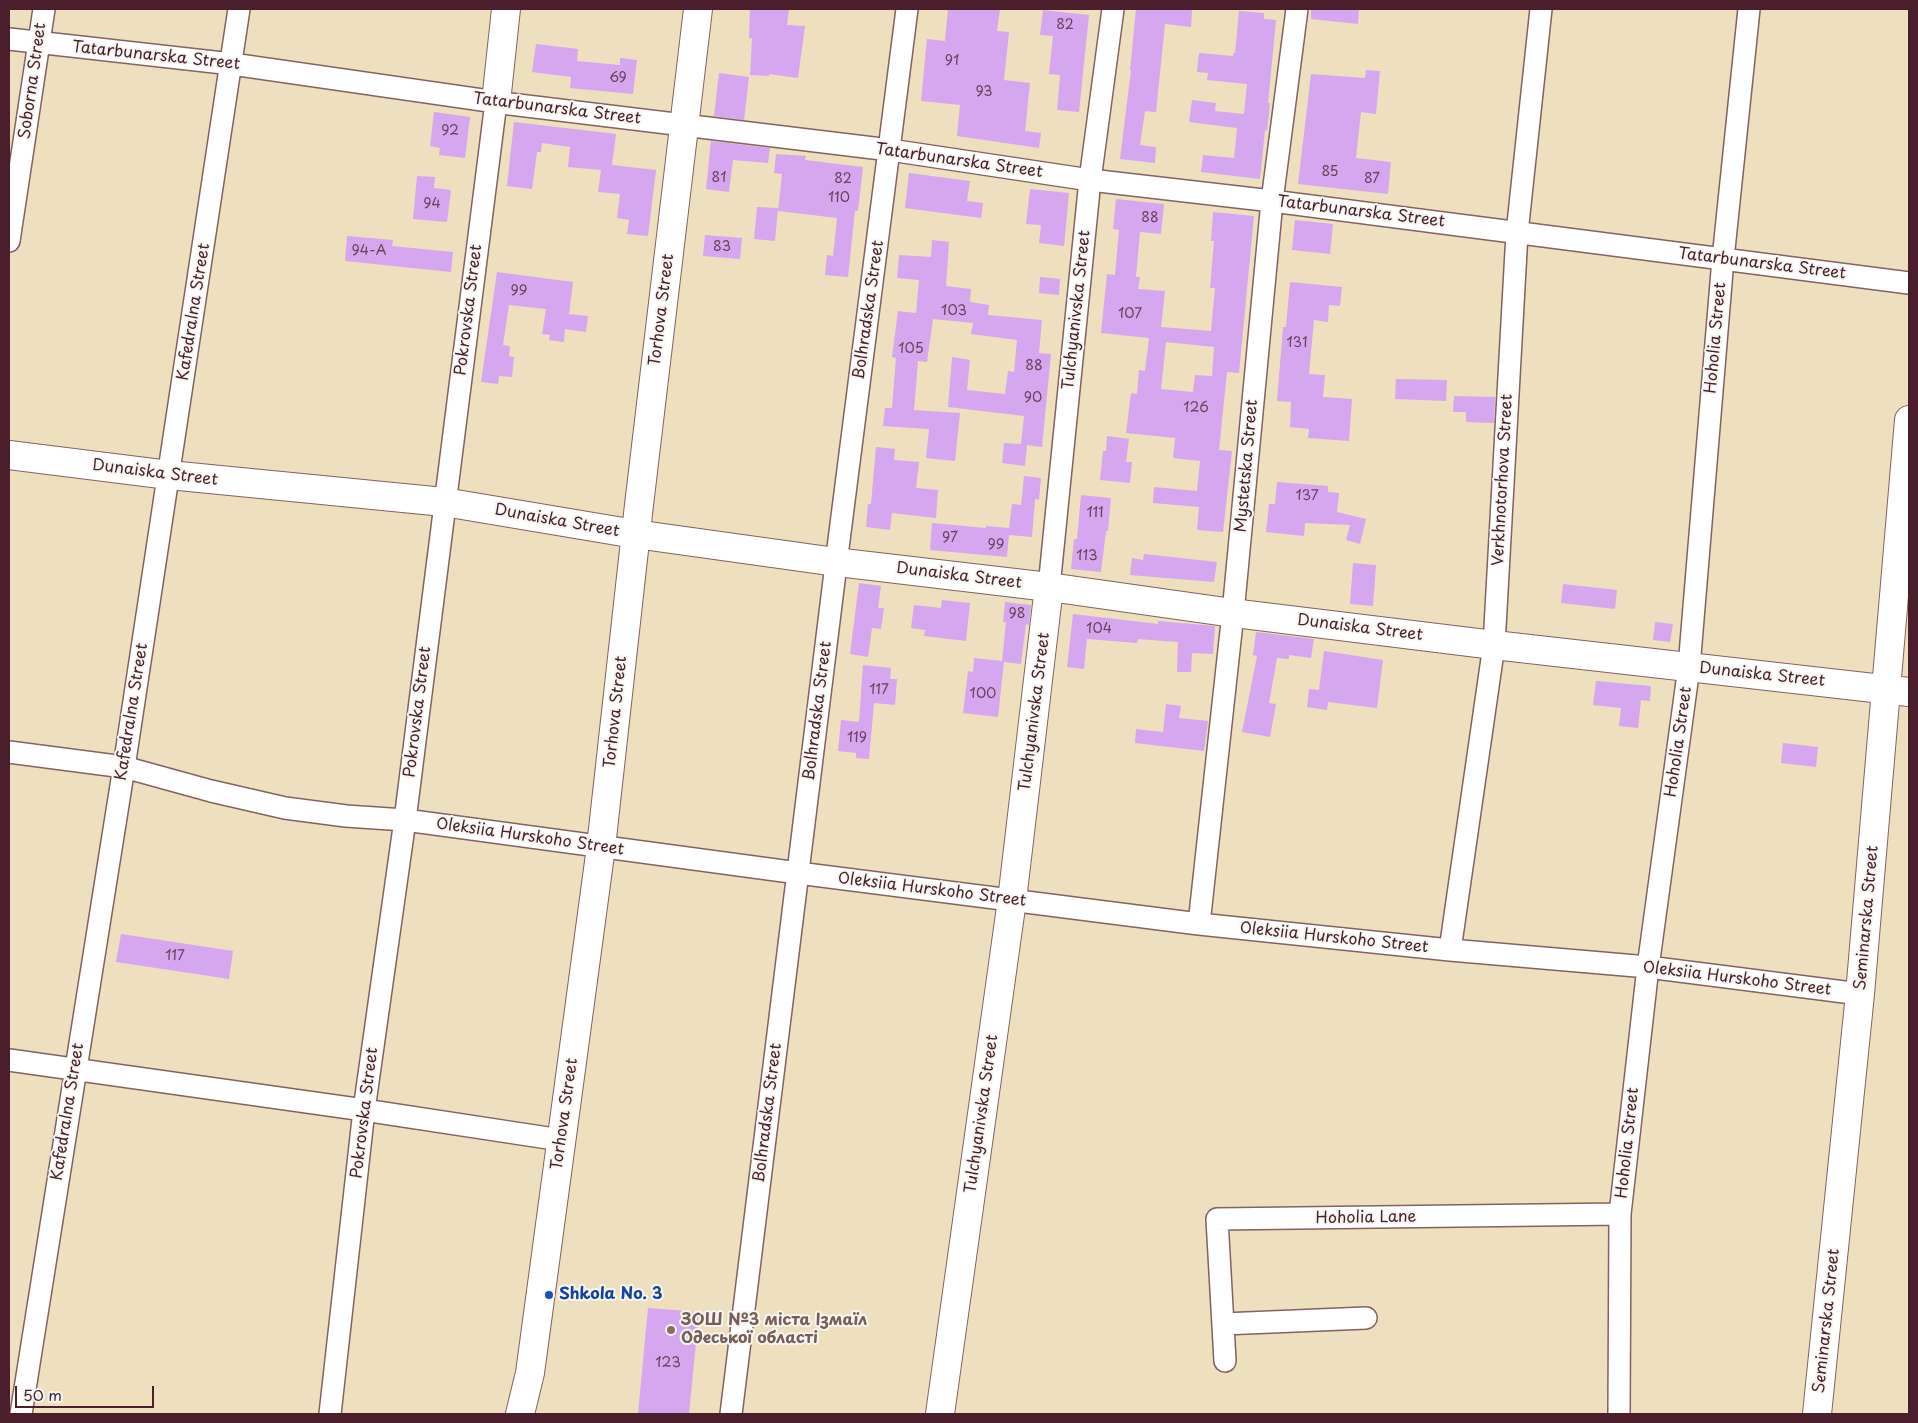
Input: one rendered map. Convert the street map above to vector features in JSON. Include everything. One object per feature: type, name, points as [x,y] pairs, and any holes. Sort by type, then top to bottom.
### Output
[{"type":"main road","name":"Pokrovska Street","points":[[496,102],[506,9]]},
{"type":"main road","name":"Torhova Street","points":[[520,1414],[530,1373],[601,847],[698,9]]},
{"type":"main road","name":"Seminarska Street","points":[[1817,1414],[1860,994],[1897,690],[1909,420]]},
{"type":"main road","name":"Dunaiska Street","points":[[9,455],[169,475],[444,502],[636,534],[836,562],[1050,587],[1233,613],[1494,645],[1897,690]]},
{"type":"main road","name":"Tulchyanivska Street","points":[[940,1414],[1012,900],[1050,587]]},
{"type":"street","name":"Soborna Street","points":[[9,241],[44,9]]},
{"type":"street","name":"Kafedralna Street","points":[[20,1414],[124,767],[239,9]]},
{"type":"street","name":"Bolhradska Street","points":[[731,1414],[836,562],[907,9]]},
{"type":"street","name":"Tulchyanivska Street","points":[[1050,587],[1090,180],[1113,9]]},
{"type":"street","name":"Mystetska Street","points":[[1199,924],[1233,613],[1272,201],[1297,9]]},
{"type":"street","name":"Verkhnotorhova Street","points":[[1450,950],[1494,645],[1517,233],[1541,9]]},
{"type":"street","name":"Hoholia Street","points":[[1619,1414],[1620,1214],[1648,967],[1689,667],[1723,260],[1749,9]]},
{"type":"street","name":"Tatarbunarska Street","points":[[9,39],[232,64],[496,102],[890,150],[1090,180],[1272,201],[1909,283]]},
{"type":"street","name":"Pokrovska Street","points":[[330,1414],[364,1110],[405,820],[496,102]]},
{"type":"street","name":"Oleksiia Hurskoho Street","points":[[9,752],[124,767],[210,791],[285,808],[346,816],[405,820],[798,873],[1199,924],[1450,950],[1648,967],[1860,994]]},
{"type":"street","points":[[9,1060],[561,1140]]},
{"type":"street","name":"Hoholia Lane","points":[[1225,1361],[1217,1220],[1620,1214]]},
{"type":"street","points":[[1223,1324],[1366,1318]]},
{"type":"building","points":[[750,9],[789,9],[787,25],[805,26],[798,78],[769,74],[769,76],[750,75],[752,38],[749,38]]},
{"type":"building","points":[[948,9],[1000,9],[997,31],[1009,32],[1004,80],[1030,83],[1025,131],[1041,133],[1039,148],[957,136],[960,105],[921,101],[927,39],[945,41]]},
{"type":"building","points":[[1136,9],[1192,10],[1191,27],[1165,24],[1156,112],[1145,111],[1140,145],[1156,147],[1155,163],[1120,159]]},
{"type":"building","points":[[1311,9],[1359,9],[1358,24],[1311,19]]},
{"type":"building","points":[[1043,10],[1089,15],[1079,112],[1057,110],[1060,75],[1049,74],[1053,36],[1040,35]]},
{"type":"building","points":[[1239,11],[1264,13],[1264,19],[1276,20],[1268,103],[1270,103],[1260,179],[1201,172],[1203,155],[1234,158],[1237,128],[1189,122],[1192,100],[1216,103],[1215,111],[1244,114],[1247,84],[1207,80],[1208,73],[1197,72],[1199,53],[1233,56],[1233,53],[1235,53]]},
{"type":"building","points":[[536,44],[578,49],[577,61],[620,65],[620,58],[637,60],[633,94],[570,88],[571,77],[532,72]]},
{"type":"building","points":[[1366,70],[1380,71],[1376,114],[1361,112],[1356,158],[1391,162],[1388,194],[1298,184],[1311,74],[1365,78]]},
{"type":"building","points":[[719,73],[749,77],[744,120],[714,116]]},
{"type":"building","points":[[434,112],[470,117],[465,158],[439,155],[440,148],[430,146]]},
{"type":"building","points":[[514,122],[616,134],[612,165],[656,170],[648,236],[627,234],[629,220],[617,218],[620,194],[598,192],[601,170],[568,167],[570,147],[542,143],[541,152],[537,152],[532,189],[507,186]]},
{"type":"building","points":[[711,141],[770,148],[768,163],[733,160],[729,192],[706,189]]},
{"type":"building","points":[[776,154],[806,156],[805,160],[863,167],[858,211],[855,211],[848,277],[825,275],[827,255],[833,256],[837,218],[778,211],[782,174],[774,173]]},
{"type":"building","points":[[909,173],[970,181],[967,201],[983,203],[981,218],[905,208]]},
{"type":"building","points":[[417,176],[435,177],[434,188],[451,190],[447,222],[413,219]]},
{"type":"building","points":[[1030,189],[1069,193],[1064,246],[1039,243],[1041,225],[1026,224]]},
{"type":"building","points":[[1116,199],[1164,204],[1161,234],[1140,232],[1136,277],[1140,277],[1138,289],[1165,291],[1161,327],[1211,331],[1215,288],[1210,288],[1214,241],[1211,241],[1213,212],[1254,216],[1239,373],[1227,372],[1219,450],[1232,451],[1223,532],[1197,530],[1199,507],[1153,503],[1154,487],[1197,491],[1200,461],[1173,458],[1175,438],[1126,433],[1131,393],[1137,394],[1139,370],[1145,371],[1149,338],[1101,333],[1107,274],[1115,275],[1119,230],[1113,229]],"holes":[[[1166,342],[1214,347],[1212,376],[1195,375],[1193,392],[1161,389]]]},
{"type":"building","points":[[757,207],[778,208],[775,241],[754,239]]},
{"type":"building","points":[[1295,220],[1333,224],[1330,254],[1292,250]]},
{"type":"building","points":[[705,235],[742,238],[740,259],[703,256]]},
{"type":"building","points":[[347,236],[393,240],[392,246],[453,252],[451,272],[345,261]]},
{"type":"building","points":[[932,240],[949,242],[946,286],[971,289],[970,302],[989,305],[988,315],[1042,320],[1039,353],[1051,354],[1042,447],[1027,445],[1025,466],[1002,463],[1004,443],[1021,444],[1024,416],[948,407],[952,357],[970,360],[967,390],[1005,394],[1008,371],[1014,372],[1017,340],[971,334],[973,323],[933,319],[927,362],[918,361],[914,410],[960,413],[955,461],[926,458],[929,429],[883,426],[885,408],[892,408],[896,358],[892,357],[898,311],[916,313],[919,280],[897,278],[899,255],[931,257]]},
{"type":"building","points":[[497,272],[573,282],[569,314],[588,316],[586,332],[565,329],[564,342],[549,340],[550,335],[542,334],[546,309],[509,305],[503,345],[510,346],[509,356],[514,357],[512,377],[499,376],[498,384],[481,382]]},
{"type":"building","points":[[1040,277],[1060,279],[1059,295],[1039,293]]},
{"type":"building","points":[[1290,282],[1342,287],[1340,306],[1329,305],[1328,322],[1314,320],[1309,374],[1325,375],[1323,397],[1352,399],[1349,441],[1308,438],[1309,429],[1290,427],[1291,402],[1277,401],[1283,327],[1286,327]]},
{"type":"building","points":[[1396,379],[1447,380],[1446,401],[1395,399]]},
{"type":"building","points":[[1454,396],[1495,397],[1494,423],[1466,422],[1466,412],[1453,412]]},
{"type":"building","points":[[1107,436],[1129,439],[1126,462],[1132,462],[1130,483],[1100,480],[1103,451],[1106,451]]},
{"type":"building","points":[[876,447],[895,449],[894,460],[919,462],[916,488],[938,490],[936,518],[892,513],[890,530],[866,527],[868,504],[871,504]]},
{"type":"building","points":[[1024,476],[1041,478],[1039,500],[1035,499],[1032,537],[1009,535],[1007,557],[930,550],[932,523],[1009,528],[1012,504],[1021,505]]},
{"type":"building","points":[[1277,482],[1328,486],[1328,492],[1339,493],[1337,512],[1366,519],[1360,544],[1346,540],[1350,525],[1305,523],[1304,536],[1266,532],[1269,504],[1275,504]]},
{"type":"building","points":[[1081,495],[1111,498],[1101,572],[1071,569],[1074,539],[1077,539]]},
{"type":"building","points":[[1144,554],[1217,562],[1214,582],[1130,575],[1132,558],[1143,560]]},
{"type":"building","points":[[1353,563],[1376,565],[1373,606],[1350,604]]},
{"type":"building","points":[[859,583],[881,586],[878,608],[884,608],[881,629],[872,628],[868,657],[850,654]]},
{"type":"building","points":[[1563,584],[1617,590],[1615,609],[1561,603]]},
{"type":"building","points":[[942,600],[970,603],[966,641],[924,636],[925,630],[911,628],[914,605],[941,608]]},
{"type":"building","points":[[1005,602],[1031,605],[1029,625],[1026,624],[1021,664],[1004,662],[998,717],[963,713],[968,671],[973,672],[974,658],[1002,661],[1006,622],[1003,622]]},
{"type":"building","points":[[1073,614],[1158,624],[1158,621],[1215,626],[1213,654],[1192,653],[1191,672],[1177,672],[1178,642],[1138,639],[1137,643],[1087,639],[1084,669],[1067,667]]},
{"type":"building","points":[[1655,622],[1673,624],[1670,642],[1653,640]]},
{"type":"building","points":[[1256,632],[1314,639],[1311,658],[1289,655],[1289,659],[1277,658],[1269,703],[1276,704],[1270,737],[1242,732],[1257,656],[1253,655]]},
{"type":"building","points":[[1324,651],[1383,660],[1377,708],[1328,702],[1327,710],[1307,707],[1309,689],[1319,690]]},
{"type":"building","points":[[863,665],[891,668],[890,679],[897,679],[895,705],[874,703],[869,759],[856,758],[856,753],[838,751],[841,720],[859,722]]},
{"type":"building","points":[[1596,681],[1651,686],[1650,701],[1641,700],[1638,728],[1619,726],[1621,708],[1593,705]]},
{"type":"building","points":[[1166,704],[1181,706],[1179,718],[1208,721],[1204,751],[1135,743],[1136,729],[1163,732]]},
{"type":"building","points":[[1783,743],[1818,747],[1816,767],[1781,763]]},
{"type":"building","points":[[121,934],[233,951],[229,979],[116,962]]},
{"type":"building","points":[[648,1308],[699,1312],[689,1414],[638,1414]]},
{"type":"place","name":"Shkola No. 3","points":[[549,1295]]},
{"type":"place","name":"ЗОШ №3 міста Ізмаїл Одеської області","points":[[671,1330]]}]
